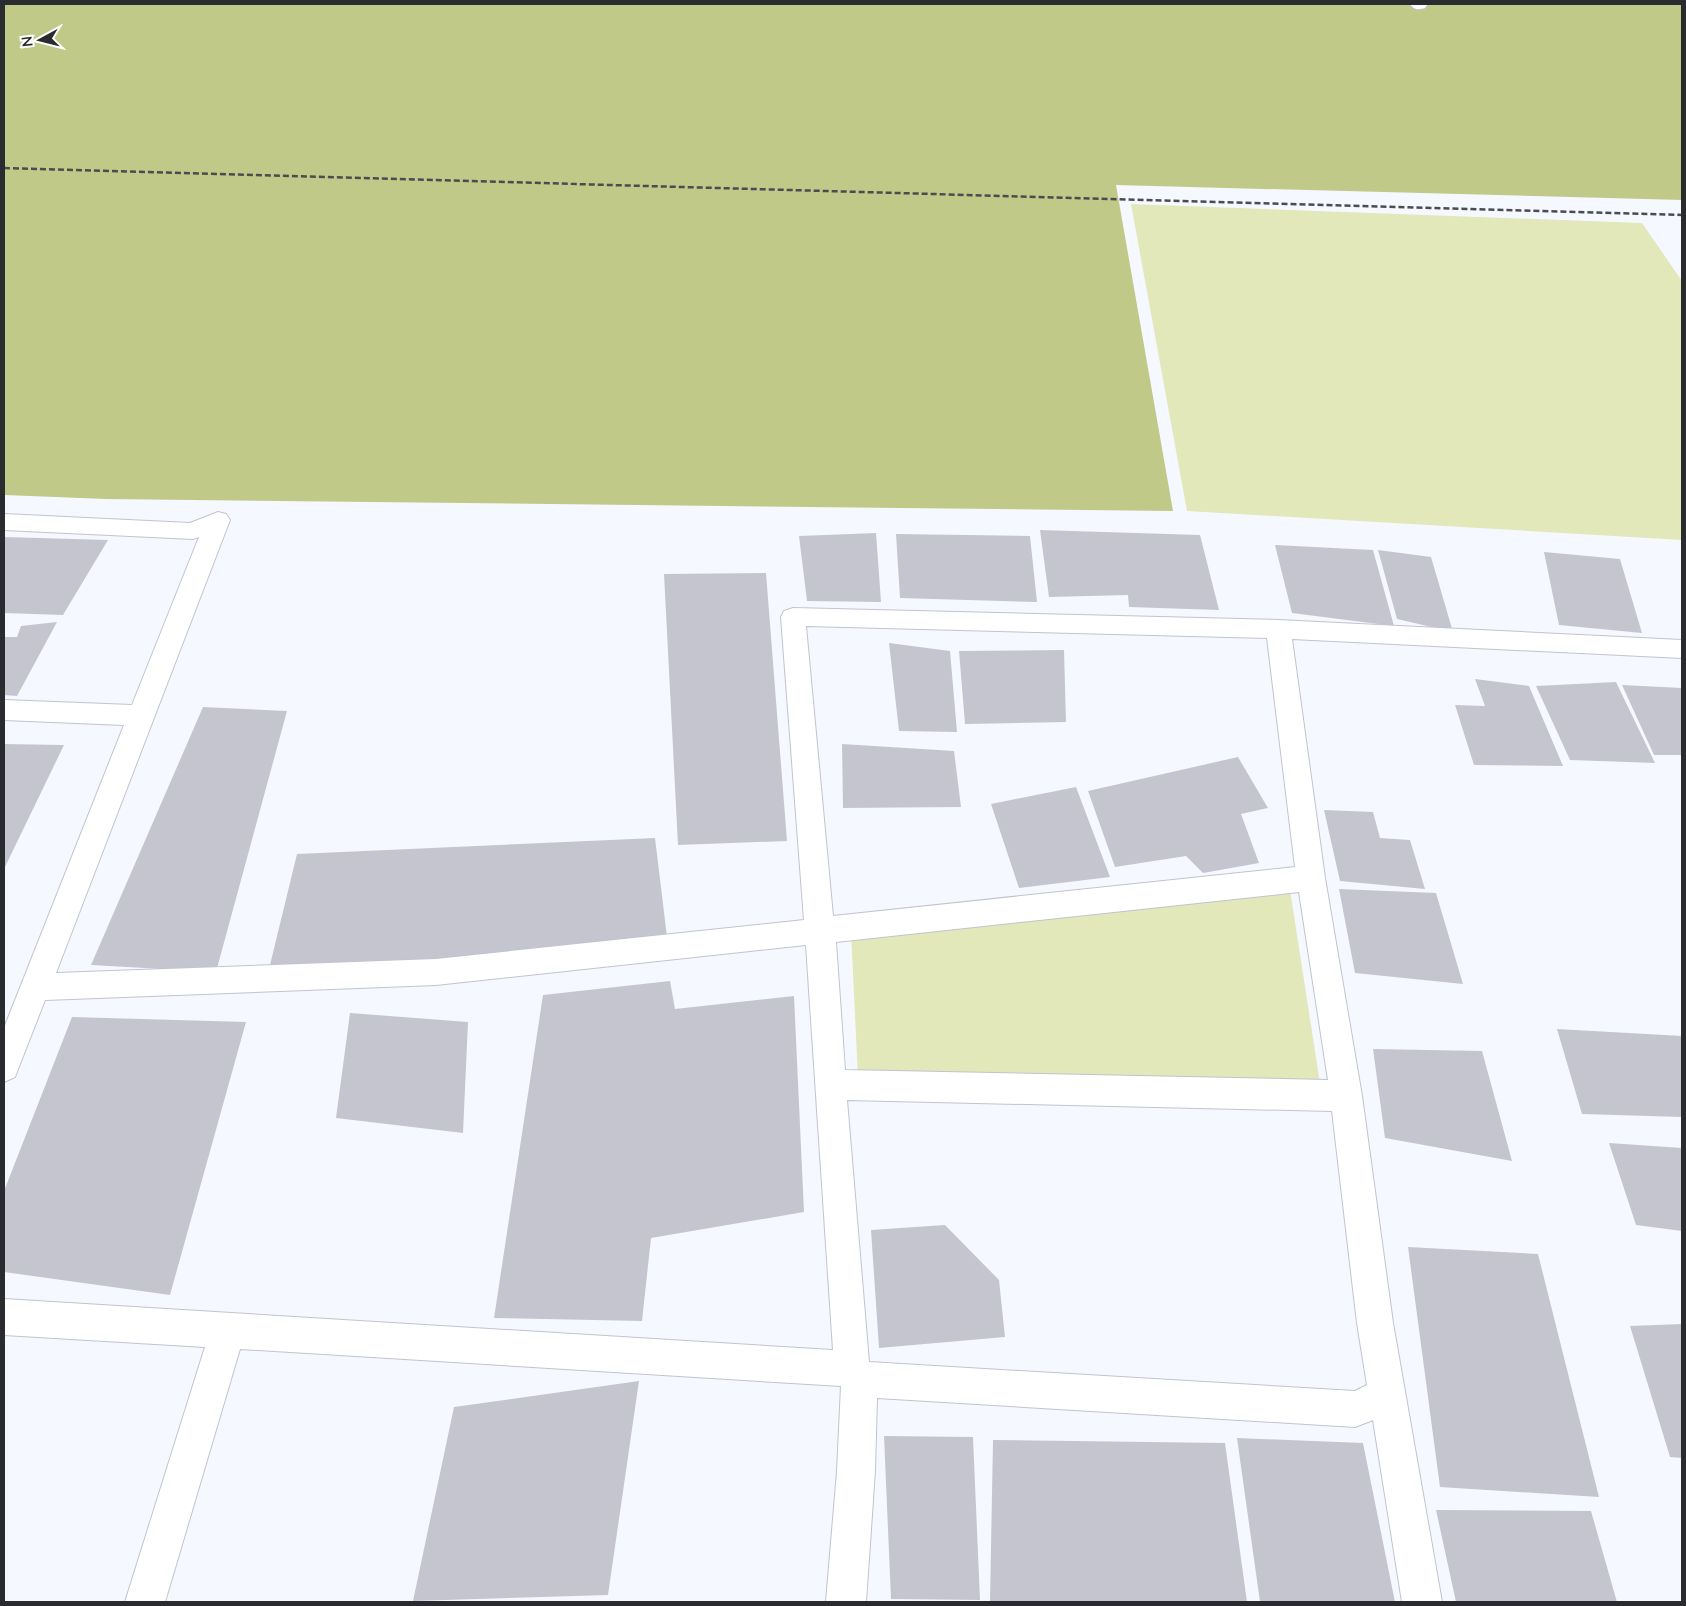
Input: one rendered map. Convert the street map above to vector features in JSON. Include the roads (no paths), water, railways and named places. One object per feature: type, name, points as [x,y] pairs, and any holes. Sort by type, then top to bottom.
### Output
[{"type":"street","points":[[4,522],[193,531],[218,520],[4,1067]]},
{"type":"street","points":[[4,1317],[852,1369],[820,930],[793,617],[1278,629],[1682,650]]},
{"type":"street","points":[[1278,629],[1310,878],[1346,1096],[1375,1323],[1422,1602]]},
{"type":"street","points":[[4,710],[141,716]]},
{"type":"street","points":[[36,987],[436,972],[1310,878]]},
{"type":"street","points":[[830,1085],[1346,1096]]},
{"type":"street","points":[[146,1602],[228,1331]]},
{"type":"street","points":[[846,1602],[856,1471],[858,1379],[1355,1409],[1388,1395]]},
{"type":"railway","points":[[4,168],[1682,215]]}]
